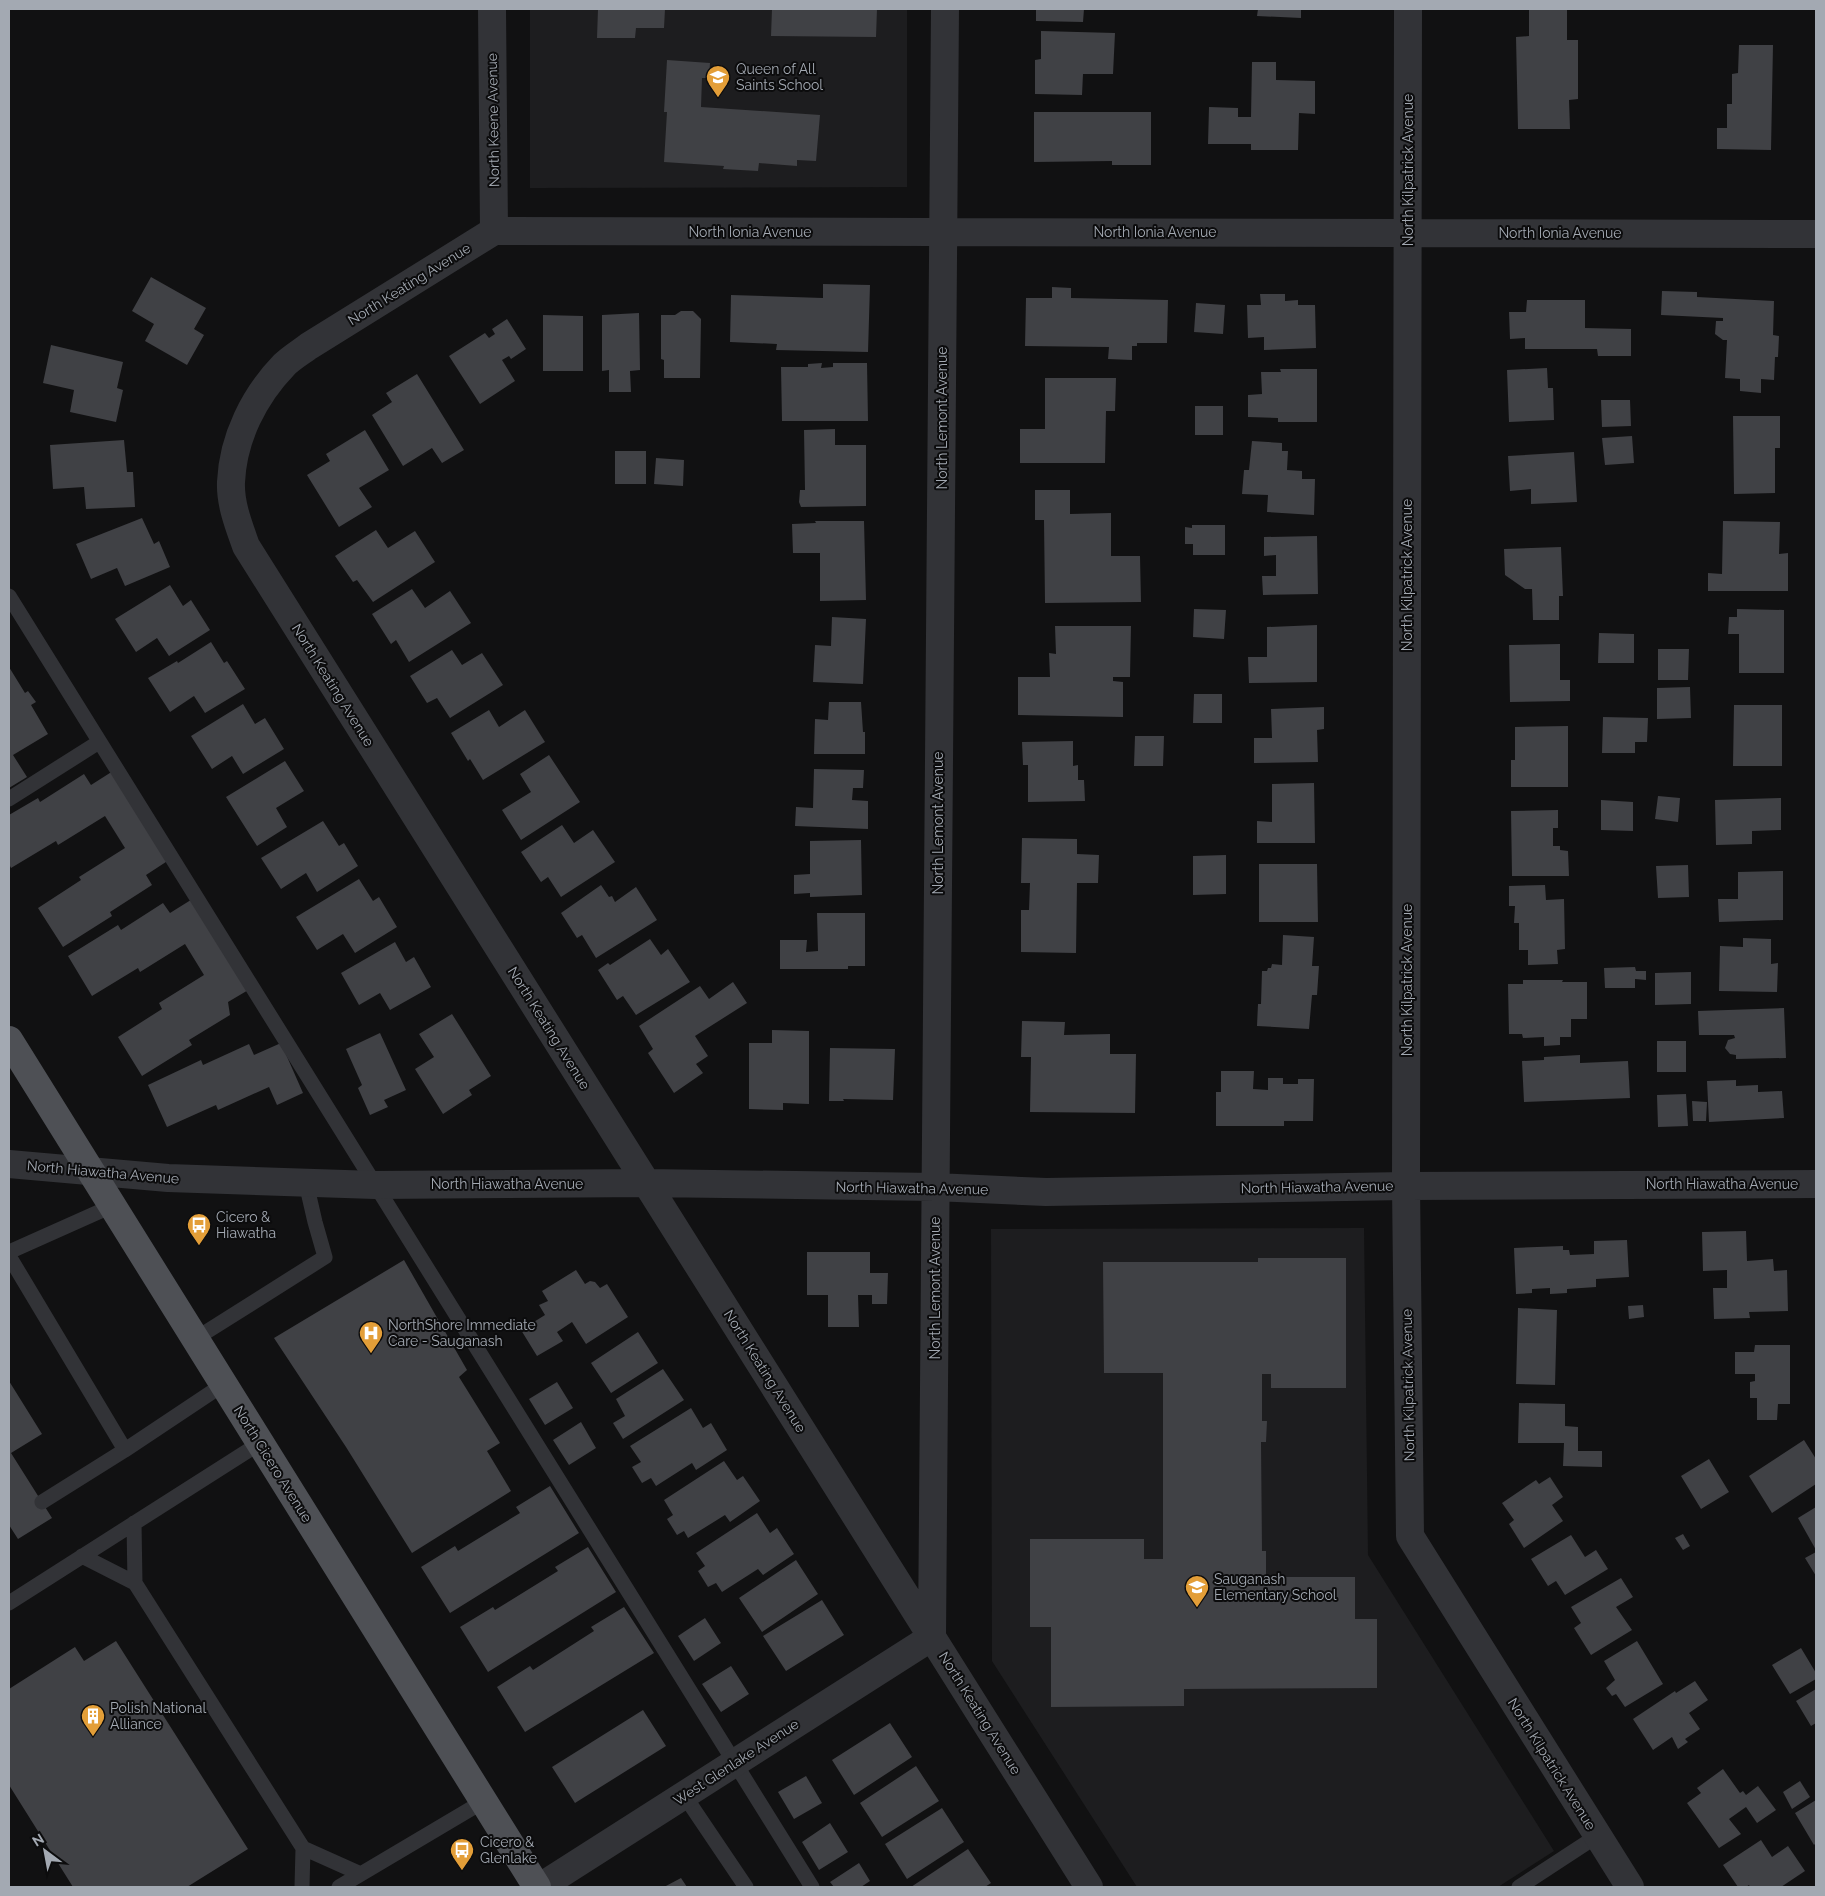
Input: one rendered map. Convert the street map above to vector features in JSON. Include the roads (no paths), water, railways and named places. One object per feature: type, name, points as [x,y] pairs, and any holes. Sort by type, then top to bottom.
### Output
[{"type":"main road","name":"North Cicero Avenue","points":[[9,1040],[539,1887]]},
{"type":"street","name":"North Keene Avenue","points":[[492,9],[494,231]]},
{"type":"street","name":"North Lemont Avenue","points":[[932,1637],[944,9]]},
{"type":"street","name":"North Kilpatrick Avenue","points":[[1408,9],[1406,1186],[1410,1536],[1630,1887]]},
{"type":"street","name":"North Ionia Avenue","points":[[494,231],[1816,234]]},
{"type":"street","name":"North Keating Avenue","points":[[494,231],[309,346],[285,364],[265,387],[246,418],[236,451],[231,483],[236,517],[246,546],[1089,1887]]},
{"type":"street","name":"North Hiawatha Avenue","points":[[9,1164],[168,1178],[375,1185],[647,1183],[1046,1192],[1406,1186],[1816,1184]]},
{"type":"street","name":"West Glenlake Avenue","points":[[539,1887],[932,1637]]},
{"type":"lane","points":[[9,596],[812,1887]]},
{"type":"lane","points":[[9,799],[99,742]]},
{"type":"lane","points":[[195,1338],[325,1256],[306,1183]]},
{"type":"lane","points":[[112,1206],[9,1254],[125,1450]]},
{"type":"lane","points":[[42,1502],[125,1450],[224,1384]]},
{"type":"lane","points":[[9,1603],[260,1443]]},
{"type":"lane","points":[[134,1523],[135,1583]]},
{"type":"lane","points":[[82,1556],[135,1583],[303,1848],[302,1887]]},
{"type":"lane","points":[[684,1795],[746,1887]]},
{"type":"lane","points":[[339,1887],[484,1801]]},
{"type":"lane","points":[[1519,1887],[1598,1836]]},
{"type":"lane","points":[[303,1848],[362,1874]]},
{"type":"place","name":"Queen of All Saints School","points":[[718,98]]},
{"type":"place","name":"Cicero & Hiawatha","points":[[199,1246]]},
{"type":"place","name":"NorthShore Immediate Care - Sauganash","points":[[371,1354]]},
{"type":"place","name":"Sauganash Elementary School","points":[[1197,1608]]},
{"type":"place","name":"Polish National Alliance","points":[[93,1737]]},
{"type":"place","name":"Cicero & Glenlake","points":[[462,1871]]}]
